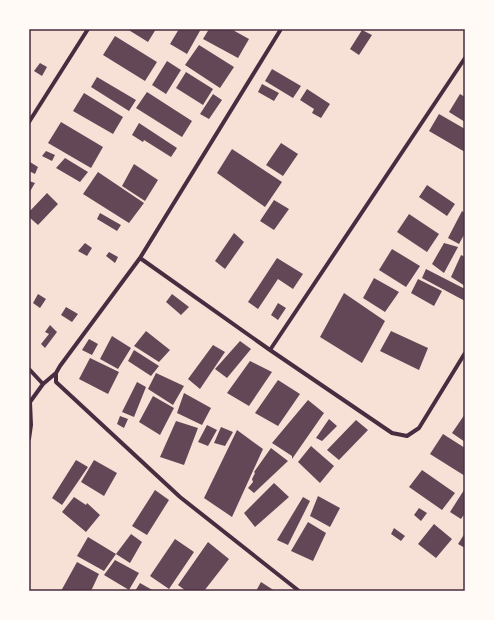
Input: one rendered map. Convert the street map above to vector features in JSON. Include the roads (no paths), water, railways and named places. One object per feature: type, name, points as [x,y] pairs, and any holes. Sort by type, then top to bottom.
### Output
[{"type":"street","points":[[29,122],[88,29]]},
{"type":"street","points":[[29,439],[32,425],[30,402],[43,384],[56,373],[140,258],[281,29]]},
{"type":"street","points":[[270,350],[465,58]]},
{"type":"street","points":[[140,258],[270,350],[392,433],[407,436],[418,428],[465,353]]},
{"type":"street","points":[[29,369],[43,384]]},
{"type":"street","points":[[56,373],[56,382],[180,497],[299,591]]}]
